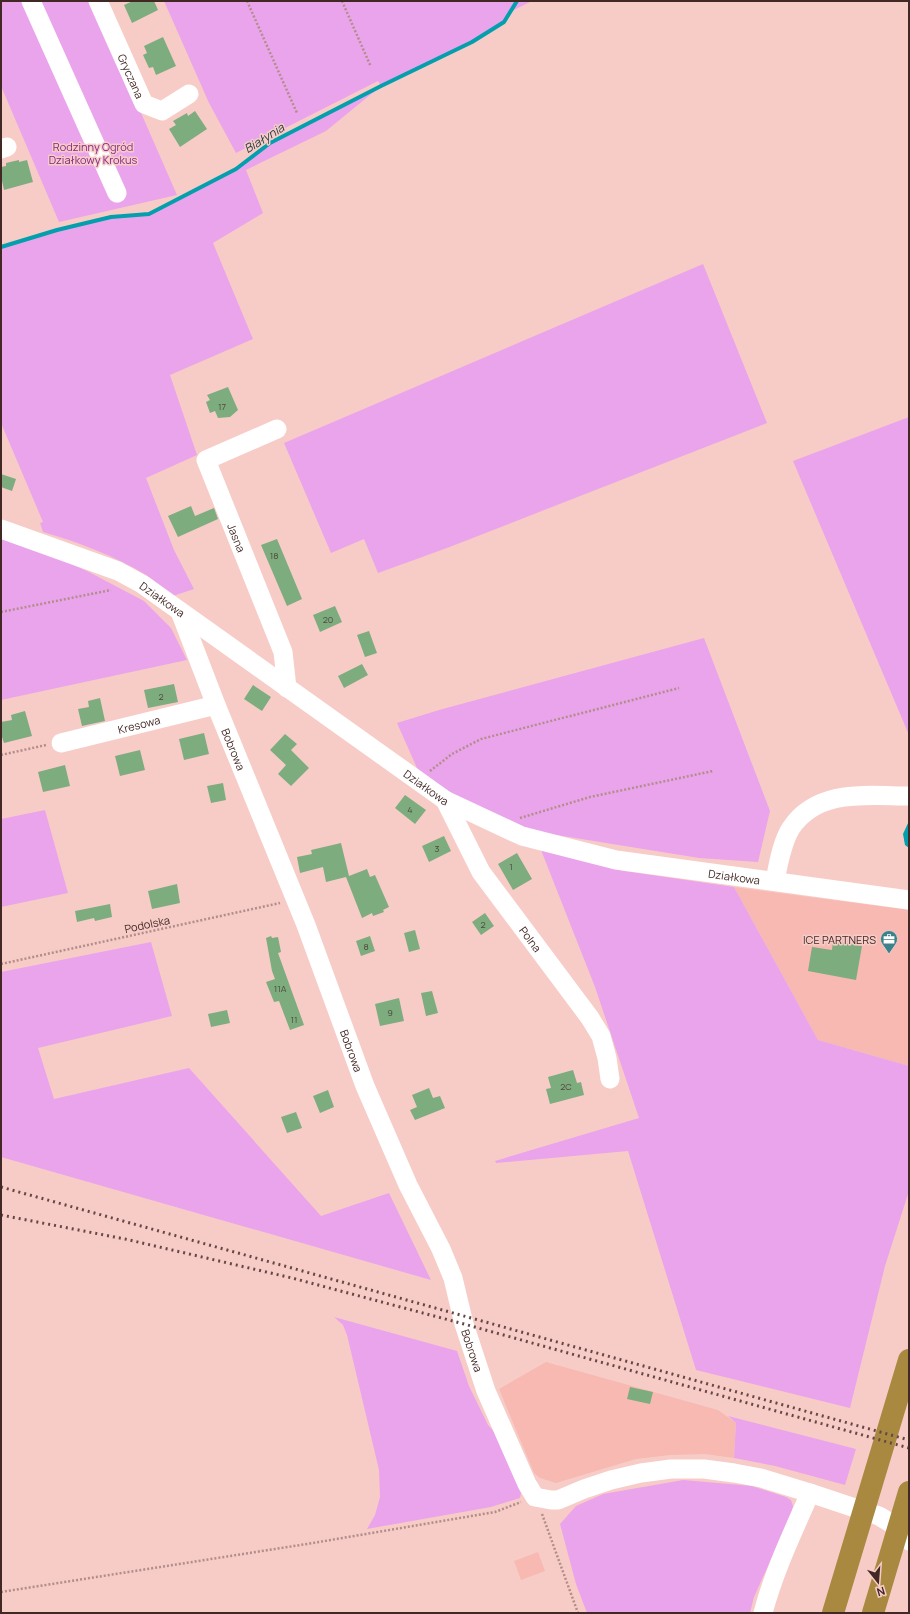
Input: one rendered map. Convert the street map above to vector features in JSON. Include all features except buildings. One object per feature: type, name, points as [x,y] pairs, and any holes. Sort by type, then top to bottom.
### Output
[{"type":"highway","points":[[833,1613],[907,1367]]},
{"type":"highway","points":[[873,1613],[900,1547],[909,1492]]},
{"type":"street","points":[[31,1],[117,193]]},
{"type":"street","name":"Gryczana","points":[[98,1],[144,104],[162,111],[188,94]]},
{"type":"street","name":"Jasna","points":[[277,429],[206,460],[283,652],[287,688]]},
{"type":"street","name":"Działkowa","points":[[1,529],[118,571],[142,584],[444,800],[522,836],[616,860],[909,900]]},
{"type":"street","name":"Bobrowa","points":[[182,614],[216,706],[296,900],[372,1104],[408,1185],[441,1249],[453,1278],[464,1324],[486,1391],[535,1493]]},
{"type":"street","name":"Kresowa","points":[[61,742],[216,706]]},
{"type":"street","points":[[775,881],[781,853],[790,829],[804,814],[825,801],[847,796],[909,796]]},
{"type":"street","name":"Polna","points":[[444,800],[481,872],[590,1018],[601,1036],[607,1058],[610,1079]]},
{"type":"street","points":[[535,1493],[558,1500],[610,1480],[671,1469],[704,1469],[734,1473],[761,1478],[810,1492],[879,1516],[894,1525],[900,1547]]},
{"type":"street","points":[[763,1613],[775,1575],[810,1492]]},
{"type":"path","points":[[246,1],[297,113]]},
{"type":"path","points":[[342,1],[371,67]]},
{"type":"path","points":[[1,612],[111,590]]},
{"type":"path","points":[[417,781],[452,754],[481,739],[679,688]]},
{"type":"path","points":[[1,755],[61,742]]},
{"type":"path","points":[[496,824],[590,797],[713,771]]},
{"type":"path","name":"Podolska","points":[[1,964],[296,900]]},
{"type":"path","points":[[1,1592],[313,1543],[495,1512],[535,1493],[578,1613]]},
{"type":"shaded area","points":[[734,887],[909,910],[909,1066],[818,1040]]},
{"type":"shaded area","points":[[546,1362],[718,1410],[736,1423],[734,1458],[705,1454],[670,1455],[636,1459],[556,1483],[540,1478],[534,1473],[499,1389]]},
{"type":"shaded area","points":[[538,1552],[545,1571],[521,1580],[514,1561]]},
{"type":"green space","name":"Rodzinny Ogród Działkowy Krokus","points":[[1,1],[92,1],[177,195],[59,222],[1,86]]},
{"type":"green space","points":[[164,1],[532,1],[510,12],[504,22],[472,42],[381,86],[378,81],[236,153],[209,103]]},
{"type":"green space","points":[[381,86],[326,131],[246,170],[263,213],[213,243],[253,339],[170,375],[197,455],[146,478],[174,550],[194,589],[173,596],[146,575],[122,562],[70,540],[43,532],[40,523],[43,522],[1,423],[1,247],[57,230],[111,217],[149,214],[236,169],[270,143]]},
{"type":"green space","points":[[703,264],[767,423],[447,548],[378,573],[364,539],[331,553],[284,443]]},
{"type":"green space","points":[[909,417],[909,735],[793,461]]},
{"type":"green space","points":[[1,537],[28,545],[87,571],[144,601],[171,628],[187,660],[1,700]]},
{"type":"green space","points":[[704,638],[770,811],[758,862],[699,858],[538,832],[488,814],[451,794],[417,768],[397,723],[439,710]]},
{"type":"green space","points":[[45,810],[68,893],[1,907],[1,819]]},
{"type":"green space","points":[[541,850],[624,871],[734,887],[818,1040],[909,1066],[909,1191],[885,1266],[850,1408],[696,1370],[628,1151],[496,1163],[495,1161],[639,1118],[595,987]]},
{"type":"green space","points":[[151,942],[172,1016],[38,1048],[54,1099],[189,1068],[321,1216],[389,1193],[431,1280],[1,1157],[1,972]]},
{"type":"green space","points":[[334,1317],[457,1351],[469,1386],[488,1425],[497,1435],[518,1483],[521,1493],[520,1498],[491,1507],[367,1529],[375,1515],[380,1497],[379,1470],[347,1335],[343,1325]]},
{"type":"green space","points":[[728,1416],[856,1449],[845,1485],[775,1466],[734,1458],[736,1423]]},
{"type":"green space","points":[[683,1480],[752,1486],[791,1500],[793,1506],[791,1515],[754,1597],[750,1613],[587,1613],[576,1584],[560,1524],[576,1506],[603,1494]]},
{"type":"water","points":[[909,821],[909,848],[905,845],[903,834]]},
{"type":"waterway","name":"Białynia","points":[[1,247],[57,230],[111,217],[149,214],[236,169],[270,143],[381,86],[472,42],[504,22],[517,1]]},
{"type":"railway","points":[[1,1187],[909,1440]]},
{"type":"railway","points":[[1,1215],[125,1239],[292,1278],[464,1324],[909,1448]]},
{"type":"place","name":"ICE PARTNERS","points":[[889,954]]}]
